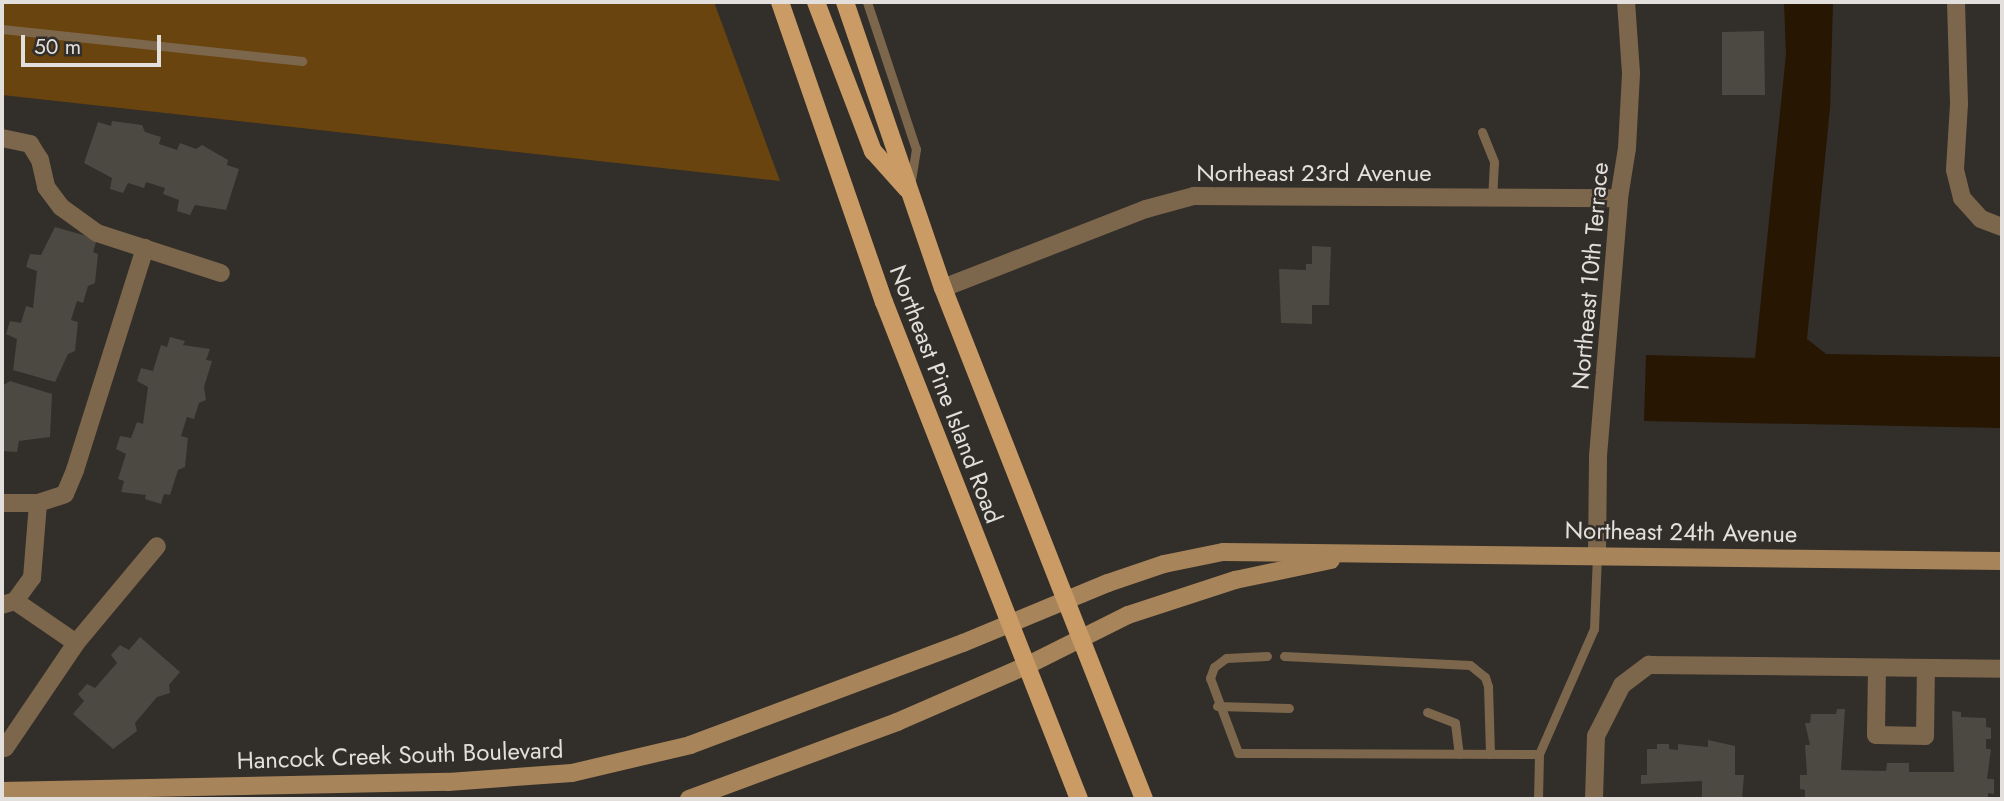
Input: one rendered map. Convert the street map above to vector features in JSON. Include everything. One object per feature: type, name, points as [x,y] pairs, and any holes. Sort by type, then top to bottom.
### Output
[{"type":"main road","name":"Northeast Pine Island Road","points":[[780,2],[873,271],[1008,624],[1079,799]]},
{"type":"main road","points":[[816,2],[873,151],[910,191]]},
{"type":"main road","name":"Northeast Pine Island Road","points":[[845,2],[943,288],[1064,602],[1144,799]]},
{"type":"street","name":"Northeast 10th Terrace","points":[[1597,555],[1598,456],[1619,198],[1627,148],[1631,73],[1626,2]]},
{"type":"street","points":[[1956,2],[1959,104],[1955,170],[1962,198],[1981,219],[2002,227]]},
{"type":"street","points":[[2,138],[30,144],[40,160],[46,187],[61,207],[97,233],[122,244],[145,248],[221,272]]},
{"type":"street","name":"Northeast 23rd Avenue","points":[[943,288],[1146,209],[1194,196],[1619,198]]},
{"type":"street","points":[[2,503],[38,503],[65,494],[145,248]]},
{"type":"street","points":[[38,503],[32,578],[7,608],[76,643]]},
{"type":"street","points":[[5,748],[76,643],[157,546]]},
{"type":"street","name":"Northeast 24th Avenue","points":[[1064,602],[1193,556],[1253,551],[2002,561]]},
{"type":"street","name":"Northeast 24th Avenue","points":[[1079,640],[1128,615],[1235,580],[1358,554]]},
{"type":"street","name":"Hancock Creek South Boulevard","points":[[2,791],[448,782],[572,773],[690,745],[1064,602]]},
{"type":"street","points":[[689,799],[767,774],[1026,666],[1079,640]]},
{"type":"street","points":[[1594,799],[1596,736],[1622,685],[1635,671],[1649,665],[2002,669]]},
{"type":"street","points":[[1877,668],[1876,735],[1925,736],[1926,668]]},
{"type":"lane","points":[[867,2],[916,149],[910,191]]},
{"type":"lane","points":[[2,29],[302,61]]},
{"type":"lane","points":[[1482,132],[1494,162],[1492,199]]},
{"type":"lane","points":[[1538,799],[1539,754],[1594,629],[1597,555]]},
{"type":"lane","points":[[1267,656],[1226,658],[1214,667],[1209,686],[1238,753],[1539,754]]},
{"type":"lane","points":[[1284,656],[1470,665],[1488,686],[1490,754]]},
{"type":"lane","points":[[1217,706],[1289,708]]},
{"type":"lane","points":[[1427,712],[1455,723],[1459,754]]},
{"type":"shaded area","points":[[2,2],[714,2],[780,181],[2,95]]},
{"type":"shaded area","points":[[1784,2],[1833,2],[1830,108],[1807,339],[1826,354],[2002,357],[2002,428],[1644,421],[1646,355],[1755,358],[1786,54]]},
{"type":"building","points":[[1764,31],[1765,95],[1722,95],[1722,32]]},
{"type":"building","points":[[112,121],[142,125],[145,132],[161,137],[159,144],[177,150],[180,143],[196,149],[202,145],[228,160],[227,165],[239,169],[226,210],[195,205],[190,215],[177,211],[179,200],[163,194],[165,188],[146,182],[144,188],[128,183],[123,193],[110,189],[112,178],[84,163],[98,122],[111,126]]},
{"type":"building","points":[[55,227],[97,239],[93,252],[98,254],[95,283],[88,286],[83,303],[77,301],[71,320],[78,322],[75,351],[68,354],[55,382],[13,370],[17,339],[6,334],[10,321],[21,323],[26,306],[33,308],[37,271],[26,267],[30,254],[41,255]]},
{"type":"building","points":[[1312,246],[1331,247],[1329,305],[1312,305],[1312,324],[1281,323],[1279,269],[1306,270],[1306,264],[1312,264]]},
{"type":"building","points":[[170,337],[185,341],[183,345],[210,349],[206,360],[212,361],[204,387],[206,400],[199,403],[194,419],[187,417],[181,436],[188,438],[185,467],[178,470],[170,495],[164,494],[161,504],[145,499],[146,495],[121,492],[124,481],[118,479],[126,454],[116,449],[120,436],[131,438],[137,422],[143,424],[148,387],[137,381],[141,368],[153,371],[161,345],[167,347]]},
{"type":"building","points":[[10,381],[52,394],[50,437],[19,441],[17,452],[3,451],[2,443],[2,386]]},
{"type":"building","points":[[140,637],[180,672],[169,685],[170,693],[157,697],[135,723],[137,731],[113,749],[73,714],[84,701],[78,694],[87,684],[95,688],[117,663],[111,655],[120,645],[129,650]]},
{"type":"building","points":[[1837,709],[1845,709],[1841,770],[1886,771],[1887,763],[1909,763],[1909,772],[1954,772],[1952,711],[1961,712],[1961,717],[1986,718],[1986,727],[1991,728],[1991,739],[1986,739],[1986,749],[1991,749],[1987,779],[1994,779],[1994,794],[1988,793],[1988,799],[1805,799],[1805,790],[1800,789],[1800,775],[1807,775],[1805,745],[1810,745],[1805,723],[1810,723],[1811,714],[1836,714]]},
{"type":"building","points":[[1708,740],[1735,746],[1735,775],[1744,775],[1742,799],[1702,799],[1702,781],[1641,784],[1641,775],[1647,775],[1647,749],[1657,749],[1657,744],[1669,744],[1669,749],[1678,750],[1678,744],[1708,747]]}]
